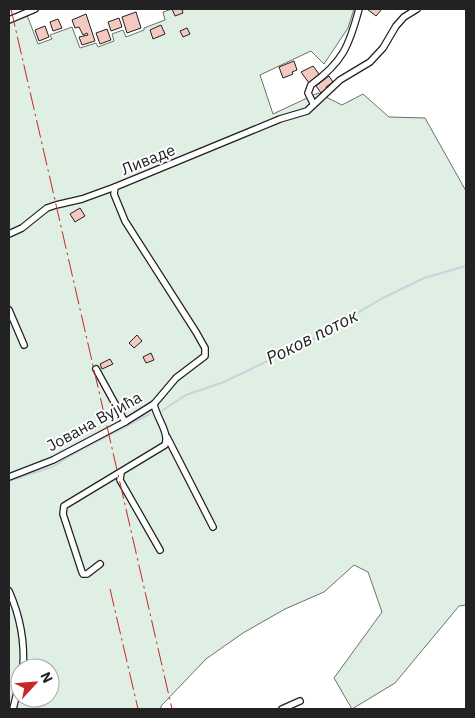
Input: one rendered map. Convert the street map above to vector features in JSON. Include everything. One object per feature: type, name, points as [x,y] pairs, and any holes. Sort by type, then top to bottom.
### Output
[{"type":"street","points":[[9,20],[35,9]]},
{"type":"street","points":[[313,103],[308,93],[310,85],[331,69],[346,48],[359,9]]},
{"type":"street","name":"Ливаде","points":[[206,356],[205,348],[196,332],[126,221],[114,194],[115,187],[280,119],[307,111],[313,103],[325,95],[340,80],[370,62],[383,48],[404,16],[418,9]]},
{"type":"street","points":[[9,234],[22,228],[47,208],[56,204],[82,200],[115,187]]},
{"type":"street","points":[[9,310],[24,345]]},
{"type":"street","name":"Јована Вујића","points":[[9,477],[53,460],[125,422],[154,404],[176,378],[206,356]]},
{"type":"street","points":[[96,369],[125,422]]},
{"type":"street","points":[[154,404],[167,437],[213,527]]},
{"type":"street","points":[[100,564],[87,574],[83,574],[63,514],[64,506],[162,448],[167,437]]},
{"type":"street","points":[[121,473],[120,480],[160,550]]},
{"type":"street","points":[[9,591],[18,613],[22,635],[23,658]]},
{"type":"street","points":[[282,709],[300,701]]},
{"type":"green space","points":[[172,9],[354,9],[348,28],[324,64],[311,51],[260,75],[273,114],[318,93],[342,105],[363,94],[389,117],[425,118],[466,191],[466,605],[459,606],[395,683],[352,709],[334,678],[382,612],[368,572],[354,565],[324,592],[285,609],[243,633],[206,659],[161,706],[161,709],[9,709],[9,22],[27,15],[38,44],[52,39],[50,35],[72,27],[80,48],[96,43],[98,47],[114,41],[112,34],[123,30],[126,37],[165,20],[163,12]]},
{"type":"building","points":[[172,9],[182,9],[183,13],[175,16]]},
{"type":"building","points":[[367,9],[382,9],[376,16]]},
{"type":"building","points":[[136,12],[141,28],[127,33],[122,17]]},
{"type":"building","points":[[86,14],[95,41],[82,45],[79,37],[88,35],[87,33],[83,35],[79,27],[75,28],[72,20]]},
{"type":"building","points":[[119,18],[122,27],[111,31],[108,22]]},
{"type":"building","points":[[58,19],[62,28],[53,31],[50,22]]},
{"type":"building","points":[[161,25],[165,34],[153,39],[150,30]]},
{"type":"building","points":[[45,26],[49,37],[39,41],[35,30]]},
{"type":"building","points":[[187,28],[190,34],[183,37],[180,31]]},
{"type":"building","points":[[107,29],[111,40],[100,44],[96,33]]},
{"type":"building","points":[[294,61],[297,70],[283,78],[279,67]]},
{"type":"building","points":[[313,66],[319,74],[309,83],[301,72]]},
{"type":"building","points":[[329,76],[333,82],[321,93],[316,86]]},
{"type":"building","points":[[80,208],[85,216],[75,222],[70,214]]},
{"type":"building","points":[[137,335],[142,341],[134,348],[129,343]]},
{"type":"building","points":[[151,353],[154,360],[146,363],[143,357]]},
{"type":"building","points":[[110,359],[113,364],[102,369],[100,364]]},
{"type":"waterway","name":"Роков поток","points":[[160,412],[186,395],[224,382],[313,339],[381,299],[424,278],[466,266]]},
{"type":"waterway","name":"Роков поток","points":[[9,481],[52,467],[150,414]]},
{"type":"power","points":[[11,9],[172,709]]},
{"type":"power","points":[[110,589],[138,709]]}]
